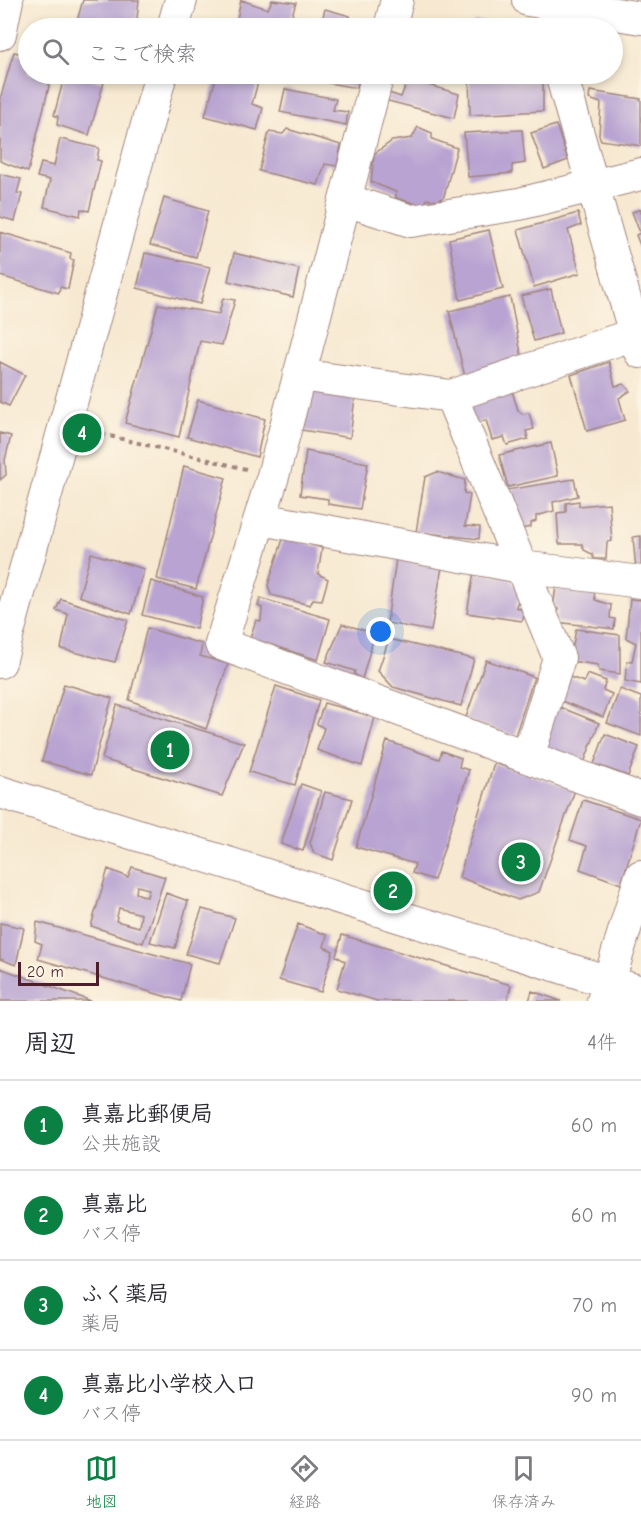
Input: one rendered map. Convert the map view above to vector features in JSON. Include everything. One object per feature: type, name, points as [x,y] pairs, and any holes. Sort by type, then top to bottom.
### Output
[{"type":"street","points":[[0,34],[7,0]]},
{"type":"street","points":[[176,18],[181,0]]},
{"type":"street","points":[[392,18],[397,0]]},
{"type":"street","points":[[528,0],[567,12],[641,18]]},
{"type":"street","points":[[0,662],[158,84]]},
{"type":"street","points":[[375,84],[273,476],[221,644],[641,799]]},
{"type":"street","points":[[299,375],[451,396],[638,344],[564,84]]},
{"type":"street","points":[[346,200],[411,221],[519,204],[641,174]]},
{"type":"street","points":[[451,396],[559,658],[528,757]]},
{"type":"street","points":[[261,519],[521,567],[641,582]]},
{"type":"street","points":[[0,792],[606,992],[641,993]]},
{"type":"street","points":[[606,992],[641,876]]},
{"type":"path","points":[[64,425],[273,476]]},
{"type":"building","points":[[83,0],[139,0],[137,18],[78,18]]},
{"type":"building","points":[[241,0],[268,9],[272,0],[296,3],[291,18],[237,18]]},
{"type":"building","points":[[325,9],[350,16],[349,18],[323,18]]},
{"type":"building","points":[[14,52],[18,53],[18,84],[50,84],[28,172],[0,161],[0,99]]},
{"type":"building","points":[[62,84],[103,84],[89,135],[57,125],[58,117],[54,115]]},
{"type":"building","points":[[214,84],[257,84],[252,104],[263,108],[257,130],[205,116]]},
{"type":"building","points":[[334,84],[358,84],[357,88]]},
{"type":"building","points":[[406,84],[425,84],[459,94],[454,118],[388,101],[389,93],[401,97]]},
{"type":"building","points":[[469,84],[543,84],[543,111],[470,115]]},
{"type":"building","points":[[285,89],[336,99],[333,110],[348,112],[346,125],[280,112]]},
{"type":"building","points":[[590,91],[641,99],[641,146],[601,140],[599,135],[601,103],[589,99]]},
{"type":"building","points":[[556,125],[568,160],[544,169],[531,133]]},
{"type":"building","points":[[418,127],[432,133],[432,139],[457,148],[444,196],[438,201],[427,199],[424,206],[396,198],[396,192],[371,182],[374,154],[392,141],[412,138]]},
{"type":"building","points":[[287,129],[341,145],[337,166],[325,164],[318,185],[259,171],[269,132],[283,134]]},
{"type":"building","points":[[522,130],[525,163],[512,165],[512,173],[468,177],[464,133]]},
{"type":"building","points":[[60,139],[99,148],[97,160],[101,161],[89,211],[81,209],[80,216],[44,207],[50,180],[37,177],[41,163],[54,166]]},
{"type":"building","points":[[0,174],[21,179],[17,193],[22,194],[15,221],[0,217]]},
{"type":"building","points":[[164,198],[208,211],[196,257],[150,245]]},
{"type":"building","points":[[641,209],[641,248],[636,235],[640,233],[632,212]]},
{"type":"building","points":[[578,213],[581,225],[568,230],[580,273],[534,287],[518,230]]},
{"type":"building","points":[[489,230],[503,289],[460,300],[449,239]]},
{"type":"building","points":[[0,232],[71,253],[70,259],[74,260],[68,289],[60,287],[59,293],[0,276]]},
{"type":"building","points":[[145,253],[210,267],[200,304],[137,288]]},
{"type":"building","points":[[234,253],[299,269],[293,297],[228,281]]},
{"type":"building","points":[[551,289],[561,333],[534,341],[521,296]]},
{"type":"building","points":[[510,297],[523,363],[465,377],[449,311]]},
{"type":"building","points":[[223,298],[235,300],[222,345],[200,341],[179,437],[125,423],[158,304],[219,314]]},
{"type":"building","points":[[0,362],[25,375],[9,406],[0,402]]},
{"type":"building","points":[[609,362],[615,386],[624,384],[630,391],[619,398],[625,420],[587,431],[571,375]]},
{"type":"building","points":[[312,390],[355,397],[350,438],[301,430]]},
{"type":"building","points":[[512,391],[518,410],[522,414],[529,413],[534,429],[526,431],[528,439],[507,445],[504,437],[492,440],[486,420],[473,424],[467,404]]},
{"type":"building","points":[[198,400],[265,419],[257,457],[187,437]]},
{"type":"building","points":[[0,433],[11,436],[5,460],[6,475],[0,480]]},
{"type":"building","points":[[551,443],[558,476],[508,487],[499,455]]},
{"type":"building","points":[[306,451],[368,463],[360,509],[328,504],[328,499],[300,495]]},
{"type":"building","points":[[184,466],[226,478],[196,589],[157,579]]},
{"type":"building","points":[[437,472],[465,480],[464,493],[470,495],[465,526],[480,527],[479,539],[416,532],[425,477]]},
{"type":"building","points":[[574,479],[578,496],[553,502],[554,511],[536,516],[536,521],[531,523],[531,527],[516,530],[506,490]]},
{"type":"building","points":[[579,501],[579,506],[609,503],[612,541],[607,542],[606,559],[594,559],[592,554],[584,550],[582,544],[559,544],[557,513],[566,512],[566,503]]},
{"type":"building","points":[[284,536],[322,548],[318,574],[328,579],[322,600],[313,599],[310,605],[271,595],[268,585]]},
{"type":"building","points":[[641,536],[641,570],[636,570],[633,537]]},
{"type":"building","points":[[91,553],[144,569],[131,614],[79,596]]},
{"type":"building","points":[[396,559],[442,567],[431,631],[387,623]]},
{"type":"building","points":[[474,572],[508,576],[520,592],[516,607],[526,612],[522,621],[467,613]]},
{"type":"building","points":[[151,581],[203,597],[196,629],[142,615]]},
{"type":"building","points":[[556,586],[594,591],[595,600],[611,605],[610,618],[615,619],[614,629],[556,622],[558,609],[553,608]]},
{"type":"building","points":[[260,598],[330,619],[318,660],[250,638],[256,620],[261,621],[262,608],[258,606]]},
{"type":"building","points":[[61,599],[128,620],[115,662],[61,649],[68,614],[56,610]]},
{"type":"building","points":[[630,599],[641,600],[641,684],[625,681],[627,661],[632,661],[636,643],[626,638]]},
{"type":"building","points":[[342,624],[375,633],[362,679],[354,674],[355,671],[326,662]]},
{"type":"building","points":[[147,628],[202,644],[200,656],[228,664],[206,729],[129,700]]},
{"type":"building","points":[[576,629],[620,635],[620,674],[599,671],[598,665],[570,661]]},
{"type":"building","points":[[389,639],[474,659],[461,706],[393,687],[378,671]]},
{"type":"building","points":[[486,660],[534,677],[515,736],[465,720]]},
{"type":"building","points":[[587,674],[606,681],[603,690],[612,694],[603,717],[556,699],[564,675],[584,682]]},
{"type":"building","points":[[64,684],[112,698],[91,775],[42,761]]},
{"type":"building","points":[[276,686],[319,700],[295,785],[249,772]]},
{"type":"building","points":[[620,689],[641,697],[641,736],[607,723]]},
{"type":"building","points":[[324,703],[375,717],[362,766],[317,750],[324,728],[317,724]]},
{"type":"building","points":[[117,705],[244,743],[222,796],[102,759]]},
{"type":"building","points":[[557,706],[599,723],[584,763],[541,748]]},
{"type":"building","points":[[605,734],[639,747],[628,776],[594,764]]},
{"type":"building","points":[[387,741],[439,759],[442,751],[461,758],[459,767],[469,770],[434,880],[412,873],[415,864],[356,847]]},
{"type":"building","points":[[494,763],[575,790],[539,892],[518,900],[459,877]]},
{"type":"building","points":[[301,784],[321,791],[303,851],[281,844]]},
{"type":"building","points":[[325,792],[352,799],[333,860],[314,853],[310,843]]},
{"type":"building","points":[[583,800],[641,819],[621,884],[580,869],[587,846],[570,840]]},
{"type":"building","points":[[132,867],[165,877],[143,943],[91,926],[108,869],[128,877]],"holes":[[[137,886],[149,889],[147,897],[136,893]],[[119,908],[141,914],[139,927],[116,921]]]},
{"type":"building","points":[[166,893],[188,901],[175,948],[150,942]]},
{"type":"building","points":[[202,909],[235,918],[220,963],[186,954]]},
{"type":"building","points":[[37,922],[190,964],[181,1001],[38,959],[42,944],[35,941]]},
{"type":"building","points":[[0,923],[24,928],[16,965],[0,959]]},
{"type":"building","points":[[298,924],[327,935],[324,947],[333,951],[321,992],[279,980]]},
{"type":"building","points":[[342,935],[511,985],[507,1001],[377,1001],[337,989],[345,961],[336,956]]},
{"type":"building","points":[[0,968],[91,1001],[0,1001]]},
{"type":"building","points":[[532,991],[561,1001],[529,1001]]},
{"type":"place","name":"真嘉比小学校入口","points":[[82,433]]},
{"type":"place","name":"真嘉比郵便局","points":[[170,750]]},
{"type":"place","name":"ふく薬局","points":[[521,862]]},
{"type":"place","name":"真嘉比","points":[[393,891]]}]
